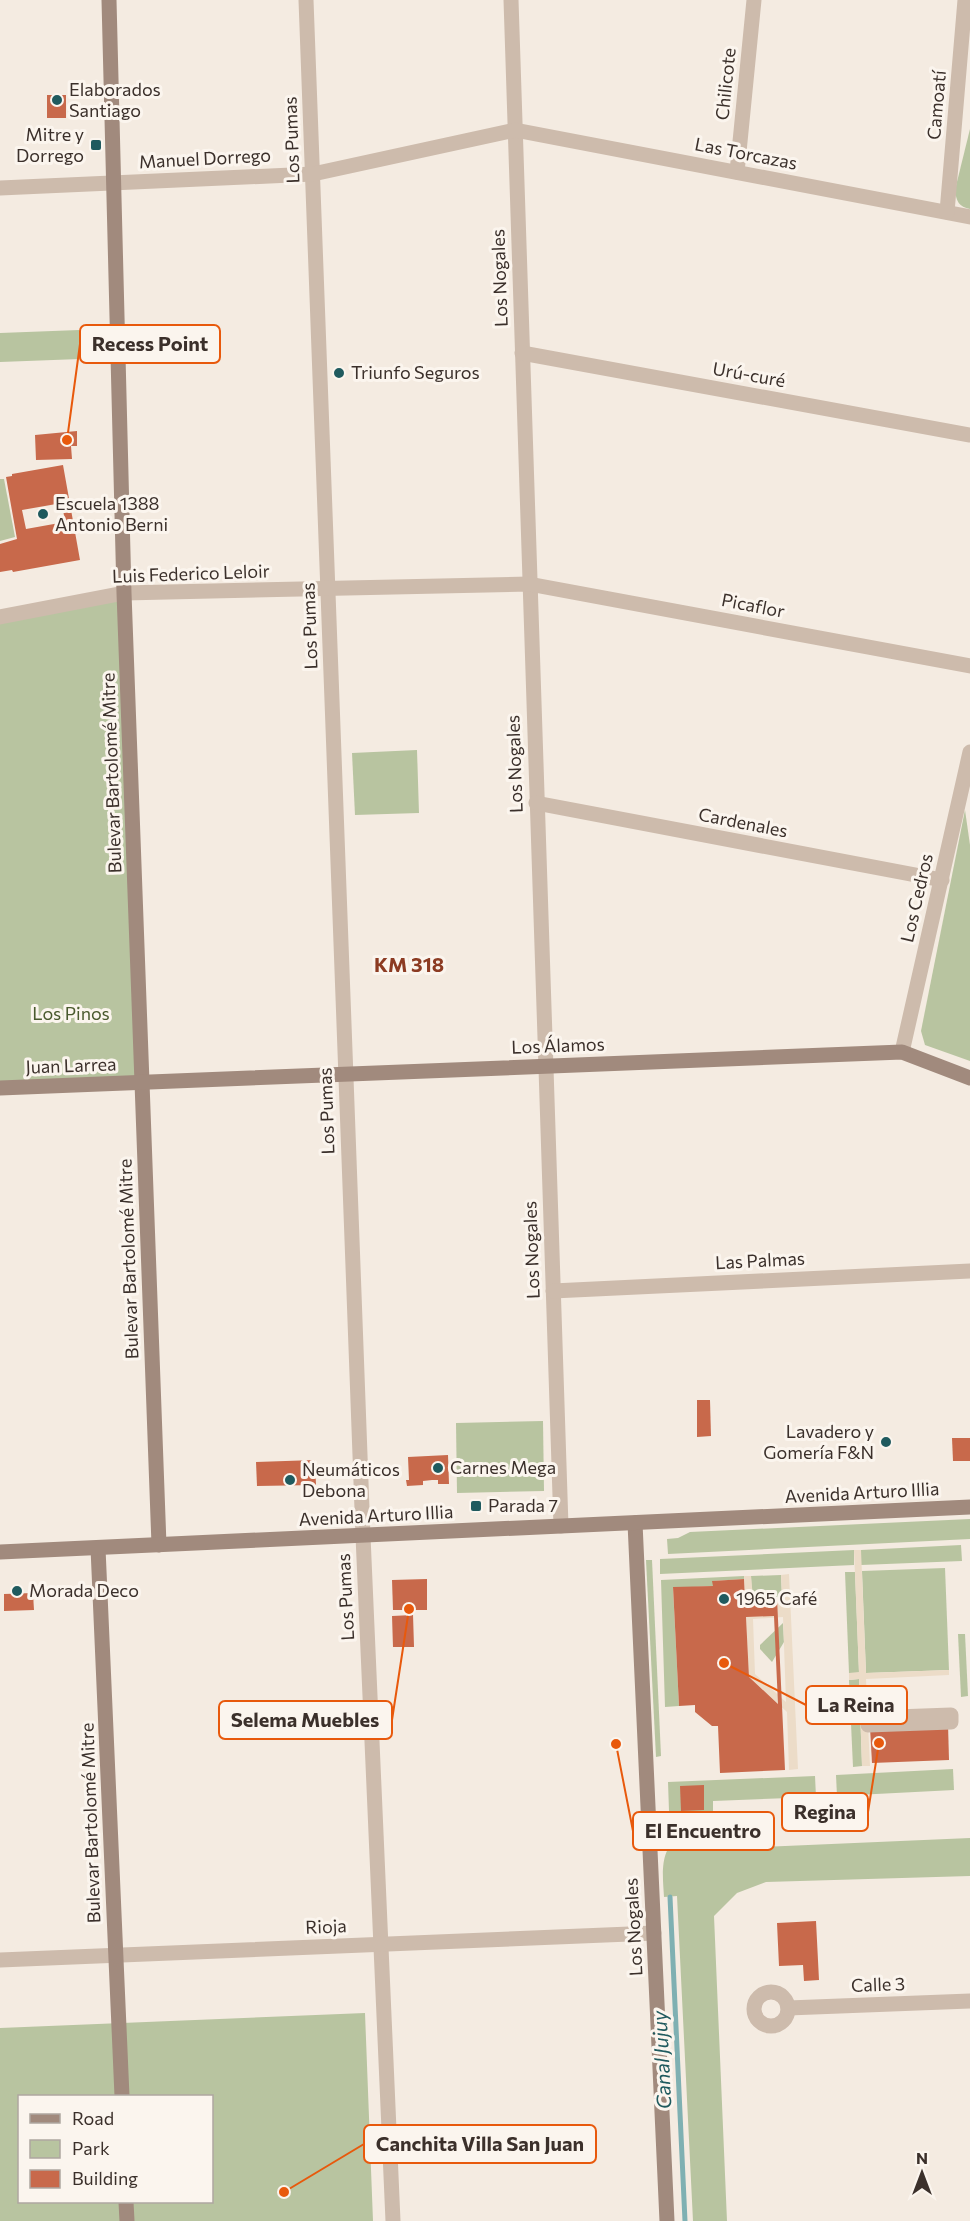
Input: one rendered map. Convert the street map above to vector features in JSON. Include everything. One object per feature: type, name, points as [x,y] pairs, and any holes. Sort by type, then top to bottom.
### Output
[{"type":"street","name":"Bulevar Bartolomé Mitre","points":[[109,0],[124,593],[159,1545]]},
{"type":"street","name":"Los Pumas","points":[[306,0],[363,1536],[393,2221]]},
{"type":"street","name":"Los Nogales","points":[[511,0],[561,1526]]},
{"type":"street","name":"Chilicote","points":[[737,172],[754,0]]},
{"type":"street","name":"Camoatí","points":[[947,212],[963,113],[965,0]]},
{"type":"street","name":"Manuel Dorrego","points":[[0,188],[313,174],[515,130]]},
{"type":"street","name":"Las Torcazas","points":[[515,130],[970,217]]},
{"type":"street","name":"Urú-curé","points":[[522,353],[970,435]]},
{"type":"street","name":"Luis Federico Leloir","points":[[0,617],[124,593],[529,584]]},
{"type":"street","name":"Picaflor","points":[[529,584],[970,666]]},
{"type":"street","name":"Los Cedros","points":[[902,1052],[970,752]]},
{"type":"street","name":"Cardenales","points":[[536,803],[942,880]]},
{"type":"street","name":"Los Álamos","points":[[143,1083],[902,1052],[970,1078]]},
{"type":"street","name":"Juan Larrea","points":[[0,1088],[143,1083]]},
{"type":"street","name":"Las Palmas","points":[[553,1291],[970,1271]]},
{"type":"street","name":"Avenida Arturo Illia","points":[[0,1552],[970,1508]]},
{"type":"street","name":"Los Nogales","points":[[635,1523],[667,2221]]},
{"type":"street","name":"Bulevar Bartolomé Mitre","points":[[98,1548],[122,2095]]},
{"type":"street","points":[[866,1722],[954,1718]]},
{"type":"street","name":"Rioja","points":[[0,1960],[654,1934]]},
{"type":"street","name":"Calle 3","points":[[788,2008],[970,2001]]},
{"type":"street","points":[[126,2203],[127,2221]]},
{"type":"green space","points":[[970,129],[970,209],[959,203],[955,190]]},
{"type":"green space","points":[[79,330],[80,359],[0,362],[0,333]]},
{"type":"green space","points":[[0,479],[4,479],[15,537],[0,541]]},
{"type":"green space","name":"Los Pinos","points":[[124,593],[143,1082],[0,1088],[0,617]]},
{"type":"green space","points":[[417,750],[419,813],[355,815],[352,753]]},
{"type":"green space","points":[[965,810],[970,845],[970,1061],[925,1045],[921,1031]]},
{"type":"green space","points":[[543,1421],[544,1491],[457,1493],[456,1423]]},
{"type":"green space","points":[[970,1519],[970,1539],[668,1554],[667,1539],[678,1538],[690,1532]]},
{"type":"green space","points":[[961,1545],[962,1561],[861,1565],[861,1550]]},
{"type":"green space","points":[[854,1550],[854,1565],[660,1574],[660,1559]]},
{"type":"green space","points":[[646,1560],[652,1560],[661,1756],[656,1757]]},
{"type":"green space","points":[[945,1568],[949,1670],[866,1673],[862,1571]]},
{"type":"green space","points":[[845,1572],[855,1572],[859,1673],[849,1673]]},
{"type":"green space","points":[[781,1575],[782,1597],[752,1598],[751,1576]]},
{"type":"green space","points":[[744,1576],[744,1579],[713,1581],[713,1586],[673,1588],[679,1706],[665,1707],[661,1580]]},
{"type":"green space","points":[[783,1623],[784,1642],[772,1662],[760,1649],[760,1645]]},
{"type":"green space","points":[[958,1634],[965,1634],[968,1696],[961,1697]]},
{"type":"green space","points":[[859,1679],[862,1766],[853,1767],[849,1680]]},
{"type":"green space","points":[[953,1769],[954,1790],[837,1796],[836,1775]]},
{"type":"green space","points":[[815,1776],[816,1797],[713,1801],[713,1815],[677,1816],[669,1811],[668,1782]]},
{"type":"green space","points":[[715,1836],[716,1849],[970,1838],[970,1876],[766,1882],[737,1893],[714,1916],[727,2221],[693,2221],[677,1896],[664,1897],[663,1872],[665,1855],[674,1842],[686,1837]]},
{"type":"green space","points":[[365,2013],[373,2221],[0,2221],[0,2028]]},
{"type":"shaded area","points":[[854,1550],[861,1550],[866,1673],[949,1670],[949,1675],[866,1679],[870,1766],[862,1766],[859,1679],[849,1680],[849,1673],[859,1672]]},
{"type":"shaded area","points":[[789,1574],[798,1769],[789,1770],[787,1712],[749,1677],[744,1576],[751,1576],[753,1598],[782,1597],[781,1575]],"holes":[[[783,1617],[786,1702],[755,1674],[753,1619]]]},
{"type":"building","points":[[47,95],[66,95],[66,118],[47,118]]},
{"type":"building","points":[[77,431],[77,446],[71,446],[72,459],[36,460],[35,435]]},
{"type":"building","points":[[63,465],[80,560],[13,572],[12,570],[0,572],[0,544],[17,539],[6,477]],"holes":[[[62,503],[65,522],[26,529],[22,510]]]},
{"type":"building","points":[[697,1400],[710,1400],[711,1436],[697,1437]]},
{"type":"building","points":[[952,1438],[970,1438],[970,1461],[953,1461]]},
{"type":"building","points":[[448,1455],[449,1484],[438,1484],[438,1480],[432,1480],[423,1481],[423,1485],[407,1486],[408,1457]]},
{"type":"building","points":[[315,1460],[316,1485],[257,1486],[256,1462]]},
{"type":"building","points":[[427,1579],[427,1610],[393,1610],[392,1580]]},
{"type":"building","points":[[744,1579],[745,1600],[777,1598],[785,1770],[720,1773],[718,1726],[712,1726],[695,1712],[695,1705],[679,1706],[673,1587],[713,1586],[712,1581]],"holes":[[[774,1616],[778,1704],[749,1677],[746,1617]]]},
{"type":"building","points":[[33,1593],[34,1610],[4,1611],[4,1594]]},
{"type":"building","points":[[413,1615],[414,1647],[393,1647],[392,1616]]},
{"type":"building","points":[[948,1724],[949,1760],[872,1763],[870,1727]]},
{"type":"building","points":[[704,1785],[704,1810],[681,1811],[680,1786]]},
{"type":"building","points":[[816,1921],[819,1980],[804,1981],[803,1965],[779,1966],[777,1923]]},
{"type":"waterway","name":"Canal Jujuy","points":[[670,1897],[685,2221]]},
{"type":"place","name":"Elaborados Santiago","points":[[57,100]]},
{"type":"place","name":"Mitre y Dorrego","points":[[96,145]]},
{"type":"place","name":"Triunfo Seguros","points":[[339,373]]},
{"type":"place","name":"Recess Point","points":[[67,440]]},
{"type":"place","name":"Escuela 1388 Antonio Berni","points":[[43,514]]},
{"type":"place","name":"Lavadero y Gomería F&N","points":[[886,1442]]},
{"type":"place","name":"Carnes Mega","points":[[438,1468]]},
{"type":"place","name":"Neumáticos Debona","points":[[290,1480]]},
{"type":"place","name":"Parada 7","points":[[476,1506]]},
{"type":"place","name":"Morada Deco","points":[[17,1591]]},
{"type":"place","name":"1965 Café","points":[[724,1599]]},
{"type":"place","name":"Selema Muebles","points":[[409,1609]]},
{"type":"place","name":"La Reina","points":[[724,1663]]},
{"type":"place","name":"Regina","points":[[879,1743]]},
{"type":"place","name":"El Encuentro","points":[[616,1744]]},
{"type":"place","name":"Canchita Villa San Juan","points":[[284,2192]]},
{"type":"district","name":"KM 318","points":[[409,965]]}]
